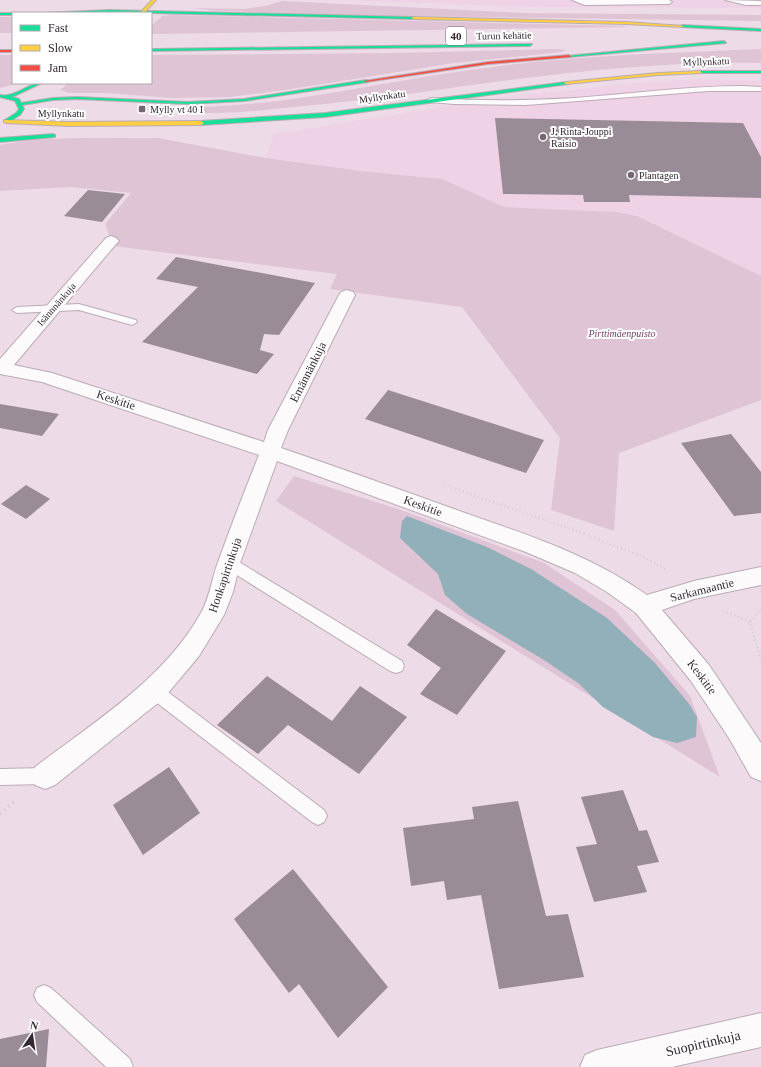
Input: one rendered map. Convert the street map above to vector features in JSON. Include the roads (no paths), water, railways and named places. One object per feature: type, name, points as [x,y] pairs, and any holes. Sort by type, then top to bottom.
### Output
[{"type":"main road","points":[[144,12],[154,0]]},
{"type":"main road","points":[[170,3],[199,13]]},
{"type":"main road","points":[[152,13],[626,23],[761,30]]},
{"type":"main road","points":[[0,14],[12,14]]},
{"type":"main road","points":[[619,32],[761,30]]},
{"type":"main road","points":[[21,104],[53,99],[77,98],[188,103],[244,100],[488,63],[728,41],[592,44]]},
{"type":"main road","name":"Turun kehätie","points":[[152,50],[537,45]]},
{"type":"main road","points":[[0,51],[12,51]]},
{"type":"main road","name":"Myllynkatu","points":[[3,123],[60,124],[251,121],[351,112],[584,80],[688,72],[761,72]]},
{"type":"main road","points":[[5,96],[37,84]]},
{"type":"main road","points":[[3,123],[18,114],[22,109],[21,104],[17,100],[5,96]]},
{"type":"main road","points":[[112,133],[166,123]]},
{"type":"main road","points":[[0,140],[63,136]]},
{"type":"street","name":"Isännnänkuja","points":[[1,368],[111,241]]},
{"type":"street","name":"Emännänkuja","points":[[270,451],[278,430],[347,295]]},
{"type":"street","name":"Keskitie","points":[[1,368],[46,377],[270,451],[534,546],[583,567],[615,585],[644,606],[700,673],[738,729],[761,768]]},
{"type":"street","name":"Honkapirtinkuja","points":[[45,776],[154,691],[190,649],[212,615],[221,592],[229,563],[270,451]]},
{"type":"street","name":"Sarkamaantie","points":[[644,606],[694,590],[761,576]]},
{"type":"street","name":"Suopirtinkuja","points":[[597,1067],[761,1030]]},
{"type":"lane","points":[[575,0],[584,3],[669,2]]},
{"type":"lane","points":[[728,0],[746,3],[761,3]]},
{"type":"lane","points":[[430,100],[469,104],[620,96],[685,89],[732,87],[761,89]]},
{"type":"lane","points":[[17,310],[79,307],[132,322]]},
{"type":"lane","points":[[229,563],[396,666]]},
{"type":"lane","points":[[154,691],[318,816]]},
{"type":"lane","points":[[0,777],[45,776]]},
{"type":"lane","points":[[44,995],[122,1067]]},
{"type":"water","points":[[407,516],[487,547],[531,569],[607,618],[655,663],[690,705],[697,717],[696,737],[677,743],[653,737],[603,707],[578,683],[544,660],[467,614],[445,595],[438,574],[400,538],[402,521]]},
{"type":"place","name":"Mylly vt 40 I","points":[[142,109]]},
{"type":"place","name":"J. Rinta-Jouppi Raisio","points":[[543,137]]},
{"type":"place","name":"Plantagen","points":[[631,175]]},
{"type":"park label","name":"Pirttimäenpuisto","points":[[622,333]]}]
